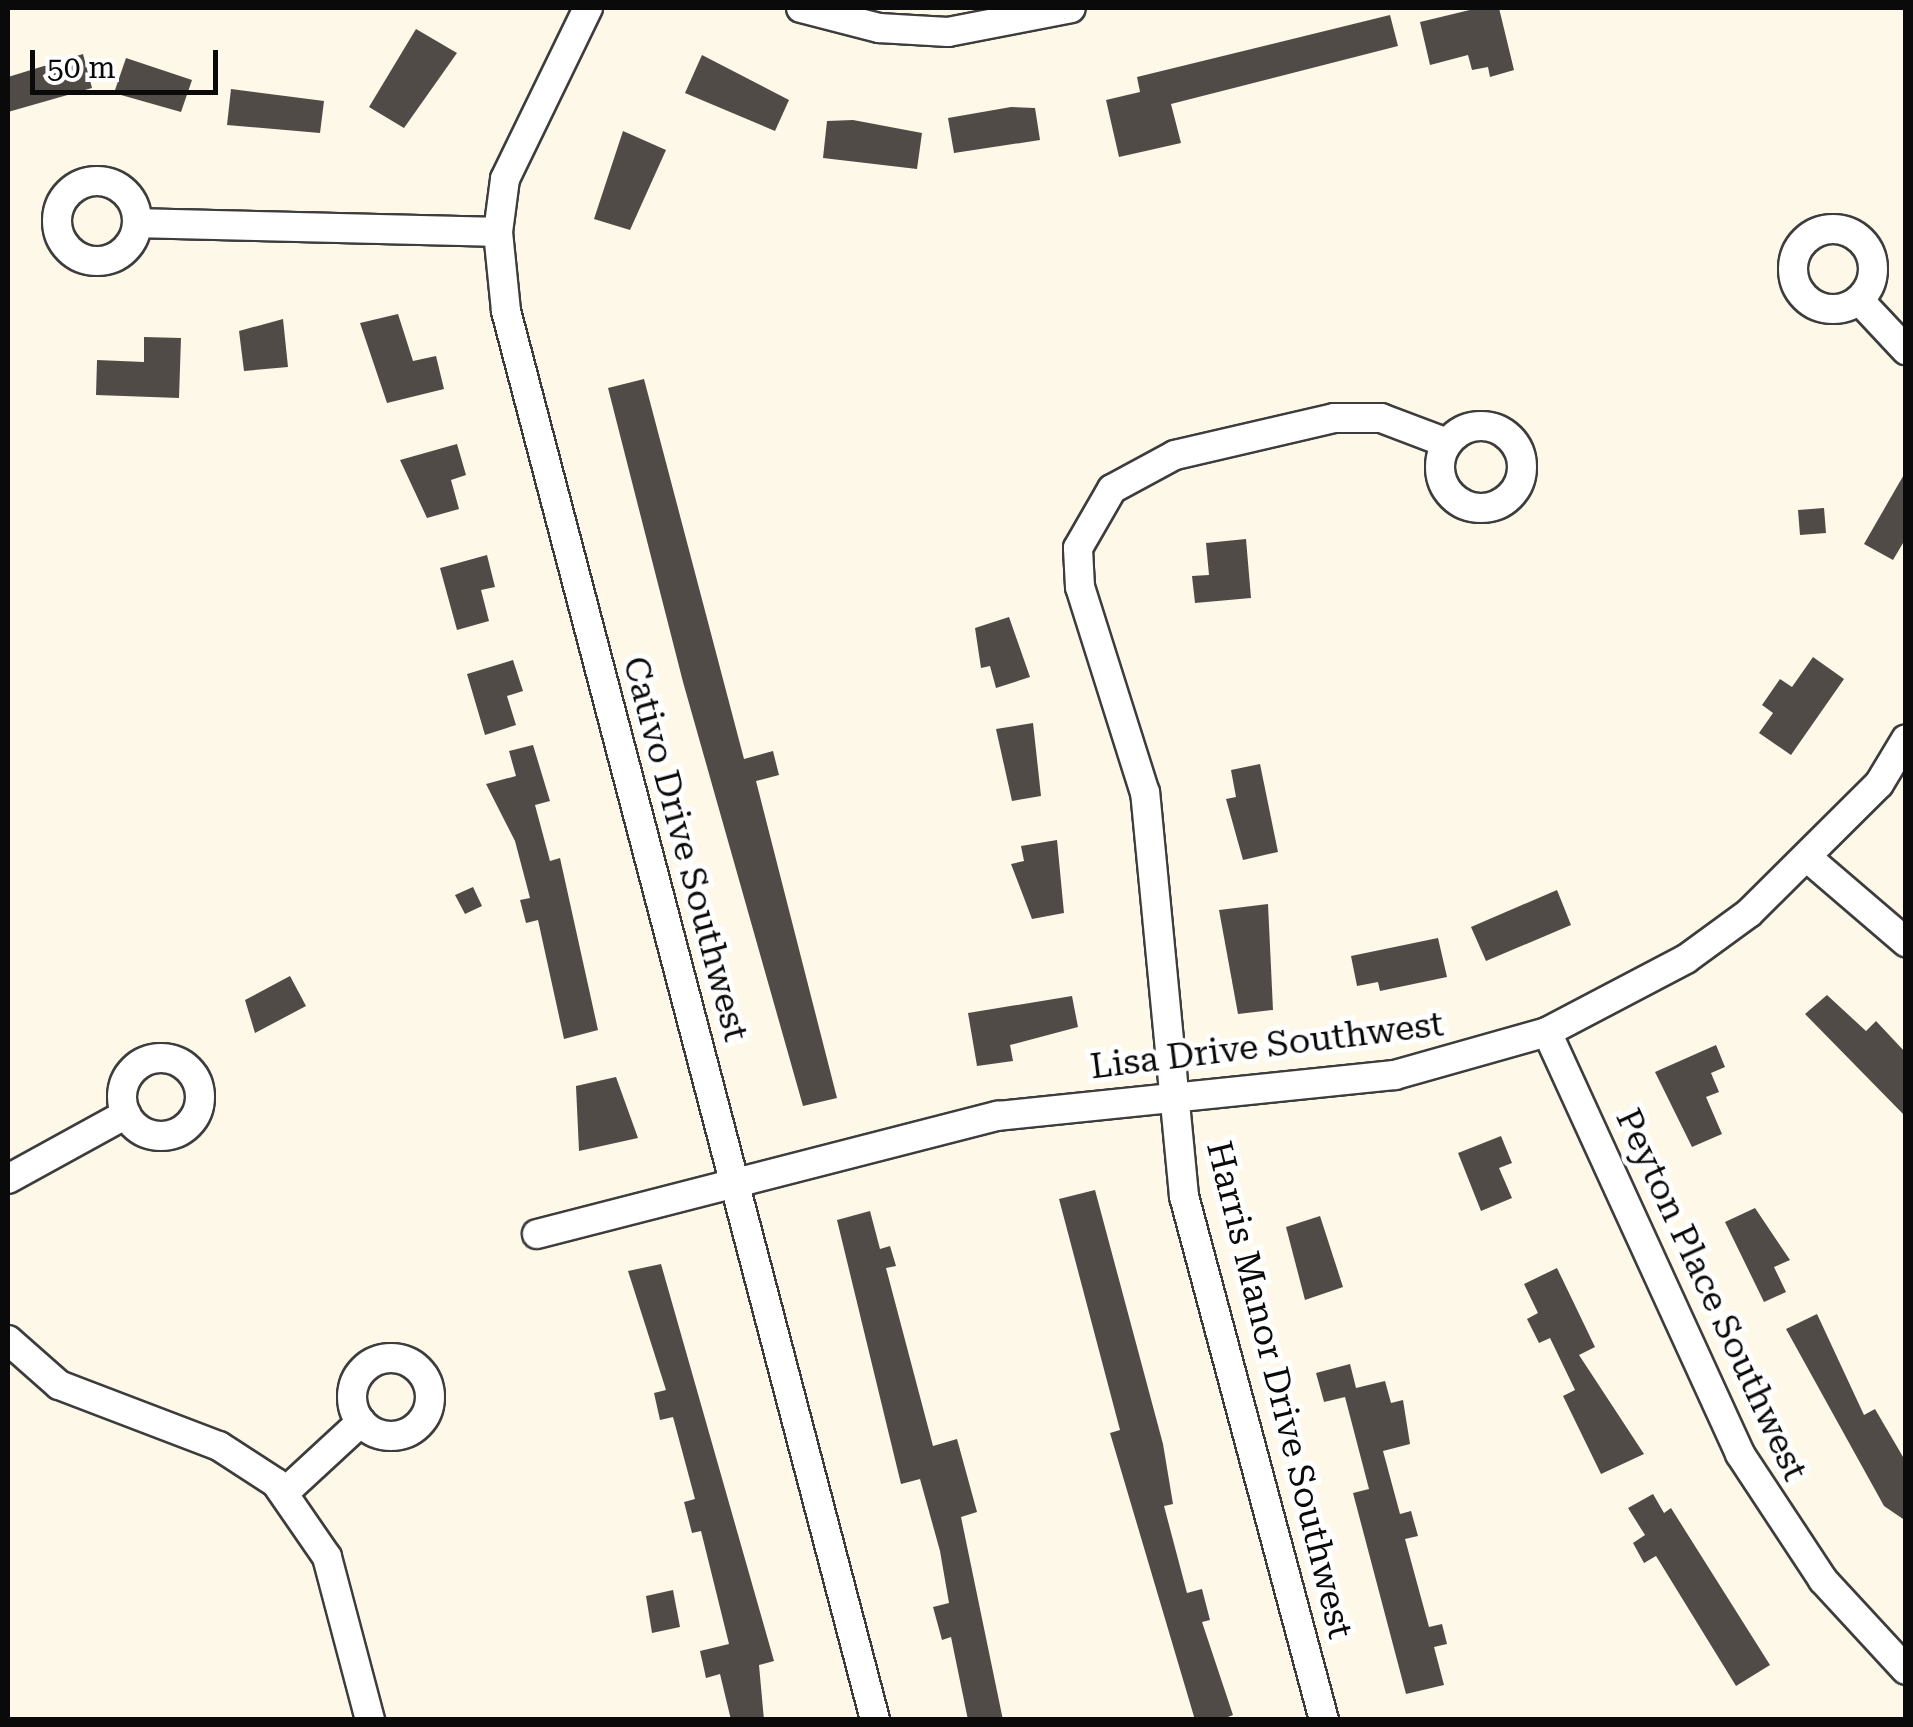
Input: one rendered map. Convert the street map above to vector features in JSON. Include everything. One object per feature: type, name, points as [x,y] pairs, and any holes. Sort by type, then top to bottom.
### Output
[{"type":"street","name":"Cativo Drive Southwest","points":[[588,8],[522,127],[498,232],[506,311],[874,1720]]},
{"type":"street","points":[[800,8],[879,28],[948,32],[1071,8]]},
{"type":"street","points":[[137,224],[498,232]]},
{"type":"street","points":[[1860,300],[1906,350]]},
{"type":"street","name":"Harris Manor Drive Southwest","points":[[1324,1720],[1184,1196],[1171,1097],[1145,793],[1080,587],[1078,548],[1112,489],[1175,455],[1334,418],[1381,418],[1447,443]]},
{"type":"street","name":"Lisa Drive Southwest","points":[[537,1234],[998,1116],[1395,1074],[1546,1032],[1686,960],[1809,859],[1879,784],[1906,739]]},
{"type":"street","points":[[1809,859],[1906,942]]},
{"type":"street","name":"Peyton Place Southwest","points":[[1546,1032],[1758,1486],[1823,1580],[1906,1670]]},
{"type":"street","points":[[8,1178],[126,1114]]},
{"type":"street","points":[[8,1340],[59,1385],[219,1446],[284,1493],[327,1558],[370,1720]]},
{"type":"street","points":[[284,1493],[361,1422]]},
{"type":"building","points":[[1478,8],[1499,8],[1514,70],[1490,77],[1488,67],[1472,70],[1468,55],[1430,65],[1420,22]]},
{"type":"building","points":[[1390,15],[1398,46],[1171,104],[1181,143],[1119,157],[1106,100],[1140,92],[1137,77]]},
{"type":"building","points":[[416,29],[457,53],[404,128],[369,107]]},
{"type":"building","points":[[83,54],[92,88],[8,112],[8,77]]},
{"type":"building","points":[[702,55],[789,100],[775,131],[685,93]]},
{"type":"building","points":[[126,58],[192,80],[181,112],[114,93]]},
{"type":"building","points":[[231,89],[324,101],[320,133],[227,125]]},
{"type":"building","points":[[1011,107],[1035,108],[1040,140],[954,153],[948,118]]},
{"type":"building","points":[[853,120],[922,133],[917,169],[823,158],[827,121]]},
{"type":"building","points":[[623,131],[666,150],[630,230],[594,219]]},
{"type":"building","points":[[398,314],[413,361],[436,356],[444,389],[387,403],[360,323]]},
{"type":"building","points":[[283,319],[288,367],[244,371],[239,331]]},
{"type":"building","points":[[144,337],[181,338],[179,398],[96,395],[97,360],[144,362]]},
{"type":"building","points":[[644,379],[744,759],[773,751],[779,775],[756,781],[837,1098],[803,1106],[683,682],[608,388]]},
{"type":"building","points":[[457,444],[466,475],[451,480],[459,509],[427,518],[400,460]]},
{"type":"building","points":[[1906,471],[1906,538],[1893,560],[1864,544]]},
{"type":"building","points":[[1824,508],[1826,533],[1800,535],[1798,510]]},
{"type":"building","points":[[1246,539],[1251,598],[1195,603],[1192,576],[1209,575],[1206,543]]},
{"type":"building","points":[[487,555],[495,587],[481,590],[489,621],[457,630],[440,568]]},
{"type":"building","points":[[1009,617],[1030,677],[996,688],[990,666],[981,668],[975,628]]},
{"type":"building","points":[[1813,657],[1844,679],[1791,755],[1759,733],[1773,713],[1762,705],[1780,679],[1792,687]]},
{"type":"building","points":[[513,660],[523,691],[507,696],[516,725],[485,735],[467,674]]},
{"type":"building","points":[[1033,723],[1041,796],[1012,801],[996,729]]},
{"type":"building","points":[[533,745],[550,801],[535,805],[550,861],[560,858],[598,1030],[564,1039],[538,920],[526,923],[520,900],[530,898],[515,841],[486,784],[516,776],[509,751]]},
{"type":"building","points":[[1260,764],[1278,852],[1243,860],[1226,799],[1236,797],[1231,770]]},
{"type":"building","points":[[1057,840],[1064,913],[1032,919],[1011,864],[1024,861],[1021,846]]},
{"type":"building","points":[[473,887],[482,906],[465,914],[455,895]]},
{"type":"building","points":[[1557,890],[1571,925],[1486,961],[1471,927]]},
{"type":"building","points":[[1268,904],[1273,1010],[1238,1014],[1219,910]]},
{"type":"building","points":[[1438,938],[1447,977],[1380,991],[1378,982],[1357,986],[1351,956]]},
{"type":"building","points":[[290,976],[306,1006],[255,1033],[245,1000]]},
{"type":"building","points":[[1827,995],[1866,1031],[1876,1021],[1906,1053],[1906,1117],[1805,1014]]},
{"type":"building","points":[[1072,996],[1078,1027],[1010,1045],[1013,1061],[977,1066],[968,1013]]},
{"type":"building","points":[[1716,1045],[1725,1067],[1711,1073],[1719,1092],[1706,1097],[1722,1134],[1692,1147],[1655,1072]]},
{"type":"building","points":[[616,1077],[638,1138],[579,1151],[576,1086]]},
{"type":"building","points":[[1501,1136],[1512,1163],[1499,1168],[1512,1198],[1481,1211],[1458,1153]]},
{"type":"building","points":[[1095,1190],[1163,1444],[1173,1504],[1164,1506],[1187,1593],[1202,1589],[1210,1620],[1202,1622],[1233,1715],[1220,1720],[1195,1720],[1110,1433],[1120,1430],[1059,1199]]},
{"type":"building","points":[[1755,1208],[1790,1260],[1774,1267],[1786,1292],[1764,1302],[1725,1222]]},
{"type":"building","points":[[870,1211],[880,1249],[890,1246],[896,1266],[886,1268],[933,1446],[957,1439],[977,1512],[961,1517],[1003,1720],[968,1720],[951,1637],[942,1640],[933,1607],[949,1603],[940,1551],[920,1479],[901,1484],[837,1220]]},
{"type":"building","points":[[1320,1216],[1343,1287],[1305,1300],[1286,1227]]},
{"type":"building","points":[[661,1264],[774,1661],[759,1665],[764,1720],[731,1720],[720,1674],[706,1678],[700,1651],[729,1644],[701,1531],[692,1533],[684,1502],[695,1499],[673,1417],[660,1420],[654,1393],[666,1390],[628,1271]]},
{"type":"building","points":[[1557,1268],[1595,1347],[1579,1355],[1644,1454],[1601,1474],[1563,1396],[1575,1390],[1550,1338],[1539,1343],[1527,1319],[1538,1313],[1524,1284]]},
{"type":"building","points":[[1817,1314],[1864,1415],[1875,1409],[1906,1462],[1906,1521],[1884,1506],[1786,1329]]},
{"type":"building","points":[[1350,1364],[1356,1388],[1385,1381],[1391,1403],[1403,1400],[1410,1444],[1383,1451],[1400,1514],[1411,1511],[1418,1536],[1405,1539],[1429,1627],[1442,1624],[1447,1644],[1434,1647],[1444,1685],[1406,1694],[1353,1493],[1369,1489],[1345,1397],[1324,1402],[1316,1373]]},
{"type":"building","points":[[1653,1494],[1664,1513],[1671,1508],[1770,1665],[1736,1686],[1656,1556],[1644,1563],[1633,1543],[1645,1535],[1628,1508]]},
{"type":"building","points":[[673,1590],[680,1627],[652,1633],[646,1596]]}]
